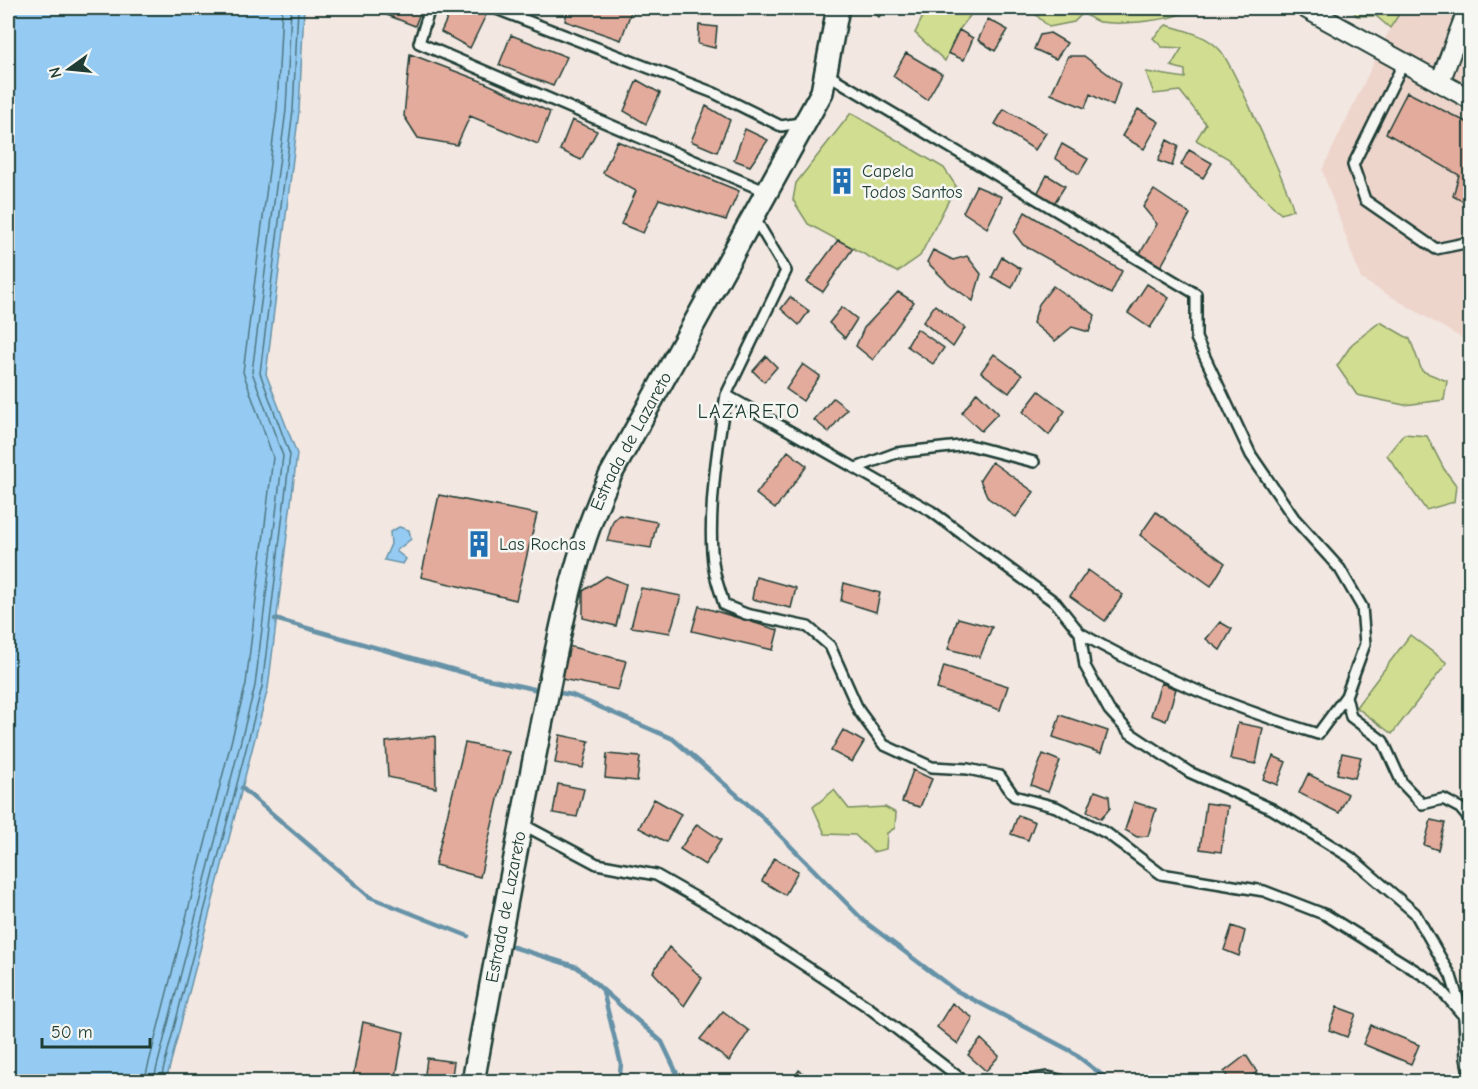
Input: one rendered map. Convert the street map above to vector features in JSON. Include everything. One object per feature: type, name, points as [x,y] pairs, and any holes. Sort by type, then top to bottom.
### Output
[{"type":"street","name":"Estrada de Lazareto","points":[[473,1082],[521,824],[570,583],[590,519],[610,476],[822,92],[838,8]]},
{"type":"street","points":[[1305,8],[1470,99]]},
{"type":"street","points":[[1440,82],[1468,8]]},
{"type":"lane","points":[[430,8],[419,44],[766,192]]},
{"type":"lane","points":[[494,8],[714,93],[781,126],[795,126],[808,117]]},
{"type":"lane","points":[[1404,62],[1353,165],[1365,200],[1436,249],[1470,242]]},
{"type":"lane","points":[[726,395],[931,511],[1056,603],[1080,633],[1133,662],[1279,722],[1318,734],[1346,696],[1365,644],[1362,608],[1340,569],[1294,518],[1251,455],[1196,338],[1196,294],[827,74]]},
{"type":"lane","points":[[753,215],[786,271],[726,395],[717,451],[713,529],[714,568],[724,605],[746,614],[808,627],[830,646],[859,711],[884,745],[932,767],[968,769],[1000,776],[1014,796],[1056,807],[1108,834],[1161,874],[1264,891],[1326,915],[1434,982],[1467,1014]]},
{"type":"lane","points":[[856,468],[896,453],[969,445],[1034,462]]},
{"type":"lane","points":[[1080,633],[1085,666],[1109,710],[1130,733],[1189,772],[1272,809],[1350,856],[1415,913],[1451,976],[1467,1014],[1466,1058],[1470,1078]]},
{"type":"lane","points":[[1346,696],[1351,717],[1383,741],[1402,783],[1422,804],[1443,799],[1460,808],[1470,820]]},
{"type":"lane","points":[[521,824],[597,864],[656,876],[737,921],[868,1007],[965,1082]]},
{"type":"lane","points":[[1017,1082],[1048,1077],[1068,1082]]},
{"type":"shaded area","points":[[1400,8],[1470,8],[1470,343],[1361,279],[1322,170]]},
{"type":"green space","points":[[927,8],[976,8],[959,30],[945,61],[915,33]]},
{"type":"green space","points":[[1036,8],[1130,8],[1138,10],[1138,8],[1191,8],[1162,19],[1120,23],[1100,22],[1083,13],[1074,22],[1049,27],[1036,15]]},
{"type":"green space","points":[[1350,8],[1386,8],[1398,16],[1390,28],[1376,16],[1357,16]]},
{"type":"green space","points":[[1166,25],[1209,40],[1220,50],[1261,131],[1293,210],[1281,214],[1249,183],[1229,159],[1196,140],[1206,124],[1180,91],[1154,94],[1146,72],[1185,78],[1185,70],[1171,66],[1182,48],[1162,47],[1153,38]]},
{"type":"green space","points":[[851,113],[944,168],[956,186],[920,256],[897,272],[808,224],[793,200],[796,183]]},
{"type":"green space","points":[[1380,322],[1410,339],[1422,371],[1447,381],[1444,400],[1404,405],[1357,395],[1337,366],[1352,344]]},
{"type":"green space","points":[[1404,434],[1427,436],[1444,469],[1456,485],[1454,502],[1426,510],[1387,455]]},
{"type":"green space","points":[[1410,635],[1447,663],[1392,734],[1356,707]]},
{"type":"green space","points":[[834,790],[849,809],[885,807],[896,813],[895,828],[887,833],[886,849],[873,852],[855,835],[825,834],[813,807]]},
{"type":"water","points":[[8,8],[304,8],[299,111],[266,374],[297,454],[268,688],[166,1081],[8,1081]]},
{"type":"water","points":[[399,527],[409,530],[411,539],[396,551],[406,559],[403,564],[384,560],[391,544],[390,532]]},
{"type":"building","points":[[369,8],[422,8],[415,26]]},
{"type":"building","points":[[452,8],[467,8],[486,15],[470,48],[441,32]]},
{"type":"building","points":[[568,8],[652,8],[650,12],[632,9],[621,40],[565,21]]},
{"type":"building","points":[[867,8],[886,8],[879,17]]},
{"type":"building","points":[[988,19],[1008,30],[995,51],[978,40]]},
{"type":"building","points":[[699,25],[717,27],[715,48],[698,44]]},
{"type":"building","points":[[959,30],[973,38],[964,60],[948,53]]},
{"type":"building","points":[[1050,33],[1067,43],[1056,59],[1034,49],[1040,35]]},
{"type":"building","points":[[511,35],[567,57],[553,86],[499,65]]},
{"type":"building","points":[[906,53],[942,74],[927,100],[893,76]]},
{"type":"building","points":[[410,54],[481,81],[550,112],[538,144],[470,116],[457,145],[418,138],[404,116]]},
{"type":"building","points":[[1068,56],[1084,56],[1120,83],[1113,106],[1090,94],[1085,108],[1051,94]]},
{"type":"building","points":[[637,80],[660,93],[646,124],[624,111]]},
{"type":"building","points":[[1407,92],[1470,124],[1470,205],[1453,196],[1459,175],[1386,133]]},
{"type":"building","points":[[706,106],[730,120],[717,152],[691,141]]},
{"type":"building","points":[[1004,109],[1046,133],[1035,150],[995,124]]},
{"type":"building","points":[[1138,109],[1159,122],[1144,149],[1122,136]]},
{"type":"building","points":[[572,120],[597,131],[581,160],[560,150]]},
{"type":"building","points":[[745,129],[768,140],[750,166],[734,160]]},
{"type":"building","points":[[1167,140],[1178,146],[1172,166],[1158,161]]},
{"type":"building","points":[[617,141],[739,191],[726,220],[659,199],[643,233],[621,224],[636,191],[603,173]]},
{"type":"building","points":[[1062,144],[1088,159],[1079,174],[1055,158]]},
{"type":"building","points":[[1189,150],[1212,163],[1203,178],[1181,165]]},
{"type":"building","name":"Capela Todos Santos","points":[[839,172],[850,180],[846,190],[834,181]]},
{"type":"building","points":[[1047,175],[1065,186],[1053,205],[1036,196]]},
{"type":"building","points":[[976,186],[1002,197],[987,228],[963,212]]},
{"type":"building","points":[[1154,190],[1190,214],[1160,268],[1138,257],[1157,224],[1143,207]]},
{"type":"building","points":[[1025,212],[1122,271],[1111,294],[1023,245],[1014,233]]},
{"type":"building","points":[[838,240],[853,248],[823,292],[807,282]]},
{"type":"building","points":[[933,250],[953,260],[967,256],[981,274],[973,301],[949,284],[927,262]]},
{"type":"building","points":[[1002,257],[1021,269],[1012,288],[992,277]]},
{"type":"building","points":[[1147,284],[1169,298],[1150,328],[1128,313]]},
{"type":"building","points":[[1053,286],[1095,315],[1089,332],[1072,327],[1055,341],[1033,323],[1039,304]]},
{"type":"building","points":[[898,292],[914,302],[873,360],[856,346],[864,328]]},
{"type":"building","points":[[790,297],[809,311],[799,325],[781,309]]},
{"type":"building","points":[[935,305],[965,328],[953,347],[923,322]]},
{"type":"building","points":[[842,307],[857,319],[845,338],[829,323]]},
{"type":"building","points":[[917,329],[944,348],[933,364],[907,346]]},
{"type":"building","points":[[994,354],[1022,375],[1009,393],[981,372]]},
{"type":"building","points":[[766,356],[777,367],[764,382],[753,371]]},
{"type":"building","points":[[803,364],[820,376],[803,401],[786,389]]},
{"type":"building","points":[[1039,391],[1065,411],[1049,435],[1023,412]]},
{"type":"building","points":[[977,392],[998,413],[981,431],[962,413]]},
{"type":"building","points":[[833,398],[847,409],[829,432],[814,420]]},
{"type":"building","points":[[788,451],[807,466],[775,509],[756,494]]},
{"type":"building","points":[[992,462],[1034,492],[1016,517],[988,498],[980,480]]},
{"type":"building","name":"Las Rochas","points":[[439,495],[537,514],[516,600],[421,577]]},
{"type":"building","points":[[1156,512],[1225,563],[1211,586],[1140,535]]},
{"type":"building","points":[[619,515],[657,522],[651,548],[607,541],[613,521]]},
{"type":"building","points":[[1088,570],[1123,595],[1105,621],[1070,596]]},
{"type":"building","points":[[606,576],[626,584],[616,626],[583,618],[583,591]]},
{"type":"building","points":[[756,577],[796,588],[791,608],[752,599]]},
{"type":"building","points":[[844,583],[880,593],[876,612],[841,601]]},
{"type":"building","points":[[641,588],[681,596],[670,633],[631,627]]},
{"type":"building","points":[[699,606],[778,630],[773,650],[692,631]]},
{"type":"building","points":[[958,618],[992,627],[980,657],[948,649]]},
{"type":"building","points":[[1220,622],[1232,629],[1220,650],[1206,639]]},
{"type":"building","points":[[568,646],[626,661],[618,690],[561,679]]},
{"type":"building","points":[[944,666],[1008,686],[1000,710],[937,689]]},
{"type":"building","points":[[1161,683],[1176,689],[1166,721],[1151,715]]},
{"type":"building","points":[[1060,715],[1108,731],[1101,753],[1053,737]]},
{"type":"building","points":[[1238,723],[1263,728],[1256,764],[1230,759]]},
{"type":"building","points":[[843,730],[864,742],[852,762],[831,751]]},
{"type":"building","points":[[560,735],[589,741],[583,768],[555,763]]},
{"type":"building","points":[[435,736],[436,788],[388,777],[386,742]]},
{"type":"building","points":[[465,743],[509,752],[480,877],[435,865]]},
{"type":"building","points":[[1342,753],[1361,757],[1355,778],[1337,774]]},
{"type":"building","points":[[607,754],[640,757],[637,781],[605,778]]},
{"type":"building","points":[[1043,754],[1060,761],[1048,792],[1031,785]]},
{"type":"building","points":[[1273,756],[1286,762],[1277,785],[1263,779]]},
{"type":"building","points":[[913,770],[932,779],[920,807],[902,802]]},
{"type":"building","points":[[1308,774],[1348,794],[1339,813],[1299,793]]},
{"type":"building","points":[[558,784],[584,789],[577,817],[553,813]]},
{"type":"building","points":[[1095,791],[1109,796],[1110,808],[1101,819],[1087,811]]},
{"type":"building","points":[[654,799],[681,814],[666,842],[639,828]]},
{"type":"building","points":[[1134,802],[1156,809],[1148,836],[1137,837],[1125,830]]},
{"type":"building","points":[[1206,803],[1228,806],[1221,852],[1200,849]]},
{"type":"building","points":[[1018,815],[1035,822],[1028,840],[1011,834]]},
{"type":"building","points":[[1431,820],[1445,823],[1438,850],[1424,845]]},
{"type":"building","points":[[697,824],[721,840],[705,865],[680,849]]},
{"type":"building","points":[[774,858],[798,871],[785,895],[762,881]]},
{"type":"building","points":[[1232,926],[1245,931],[1239,956],[1224,950]]},
{"type":"building","points":[[669,947],[702,978],[684,1006],[653,972]]},
{"type":"building","points":[[952,1003],[973,1018],[958,1044],[937,1027]]},
{"type":"building","points":[[1337,1007],[1356,1014],[1347,1037],[1329,1030]]},
{"type":"building","points":[[723,1011],[749,1031],[729,1061],[700,1039]]},
{"type":"building","points":[[363,1022],[404,1032],[395,1082],[352,1082]]},
{"type":"building","points":[[1371,1025],[1419,1045],[1411,1064],[1363,1044]]},
{"type":"building","points":[[981,1039],[999,1056],[986,1071],[968,1055]]},
{"type":"building","points":[[1246,1055],[1257,1072],[1243,1082],[1231,1082],[1224,1072]]},
{"type":"building","points":[[427,1058],[454,1062],[451,1082],[424,1082]]},
{"type":"building","points":[[799,1070],[814,1082],[791,1082]]},
{"type":"waterway","points":[[275,619],[479,677],[543,691]]},
{"type":"waterway","points":[[555,692],[572,695],[673,739],[760,815],[864,921],[955,990],[1071,1051],[1111,1082]]},
{"type":"waterway","points":[[242,788],[370,897],[468,936]]},
{"type":"waterway","points":[[510,946],[577,967],[662,1042],[681,1082]]},
{"type":"waterway","points":[[603,991],[621,1064],[619,1082]]},
{"type":"place","name":"Capela Todos Santos","points":[[842,181]]},
{"type":"place","name":"Las Rochas","points":[[479,544]]},
{"type":"district","name":"LAZARETO","points":[[749,411]]}]
